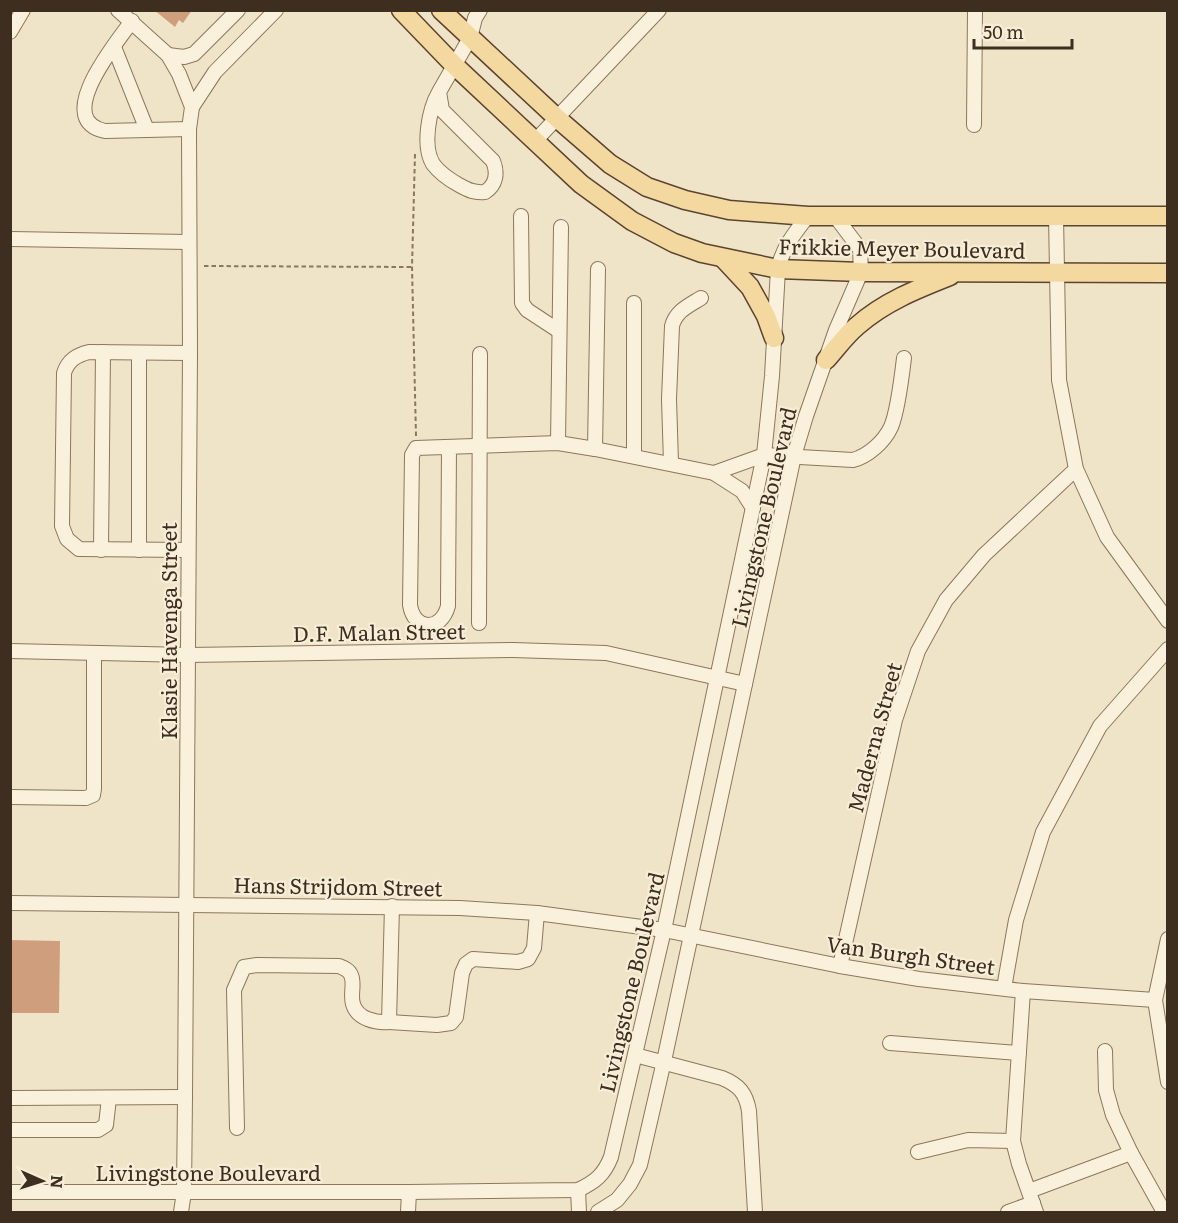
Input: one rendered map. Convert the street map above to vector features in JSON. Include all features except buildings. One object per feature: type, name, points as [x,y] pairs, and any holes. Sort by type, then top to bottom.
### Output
[{"type":"main road","name":"Frikkie Meyer Boulevard","points":[[401,10],[453,64],[581,184],[632,221],[674,243],[702,253],[778,269],[957,273],[1167,273]]},
{"type":"main road","name":"Frikkie Meyer Boulevard","points":[[441,10],[610,164],[647,187],[685,200],[729,210],[808,216],[1167,216]]},
{"type":"main road","points":[[723,258],[750,286],[774,338]]},
{"type":"main road","points":[[826,360],[856,327],[877,310],[898,298],[957,273]]},
{"type":"street","points":[[10,33],[23,10]]},
{"type":"street","name":"Klasie Havenga Street","points":[[118,10],[168,55],[179,74],[192,107],[189,129],[188,242],[190,353],[187,904],[184,1192],[181,1212]]},
{"type":"street","points":[[168,55],[184,57],[194,54],[238,10]]},
{"type":"street","points":[[192,107],[215,72],[276,10]]},
{"type":"street","points":[[439,92],[442,110],[493,161],[496,174],[493,185],[485,192],[470,191],[454,182],[435,166],[430,155],[428,141],[431,109],[439,92],[453,64],[470,38],[473,24],[480,10]]},
{"type":"street","points":[[535,141],[659,10]]},
{"type":"street","points":[[974,125],[975,10]]},
{"type":"street","points":[[132,21],[88,90],[83,109],[84,118],[88,124],[97,129],[114,131],[189,129]]},
{"type":"street","points":[[114,47],[147,130]]},
{"type":"street","points":[[521,216],[522,303],[527,310],[559,331]]},
{"type":"street","name":"Livingstone Boulevard","points":[[10,1191],[578,1190],[594,1182],[607,1168],[664,930],[764,455],[780,258],[808,216]]},
{"type":"street","points":[[835,216],[860,249],[861,272]]},
{"type":"street","points":[[1056,216],[1059,380],[1076,469],[1107,537],[1167,621]]},
{"type":"street","points":[[558,443],[561,227]]},
{"type":"street","points":[[10,239],[188,242]]},
{"type":"street","points":[[595,448],[598,269]]},
{"type":"street","name":"Livingstone Boulevard","points":[[598,1212],[617,1200],[630,1184],[640,1165],[794,456],[826,360],[861,272]]},
{"type":"street","points":[[671,463],[669,399],[672,326],[675,317],[700,298]]},
{"type":"street","points":[[634,303],[634,456]]},
{"type":"street","points":[[101,550],[103,352]]},
{"type":"street","points":[[139,550],[140,353]]},
{"type":"street","points":[[188,550],[79,549],[65,533],[62,526],[62,514],[64,373],[66,366],[80,354],[190,353]]},
{"type":"street","points":[[479,623],[480,354]]},
{"type":"street","points":[[714,473],[764,455],[853,460],[865,456],[891,428],[904,358]]},
{"type":"street","points":[[449,447],[448,606],[442,620],[429,625],[416,619],[411,613],[410,604],[412,455],[416,448],[558,443],[595,448],[714,473],[742,491],[753,508]]},
{"type":"street","name":"Maderna Street","points":[[840,966],[895,720],[918,651],[946,600],[984,555],[1076,469]]},
{"type":"street","points":[[1004,988],[1016,920],[1043,832],[1100,726],[1167,649]]},
{"type":"street","name":"D.F. Malan Street","points":[[10,651],[188,656],[513,650],[606,653],[746,684]]},
{"type":"street","points":[[10,797],[86,798],[93,795],[94,652]]},
{"type":"street","name":"Hans Strijdom Street","points":[[10,903],[460,908],[537,913],[664,930]]},
{"type":"street","points":[[389,1022],[392,906]]},
{"type":"street","points":[[237,1128],[234,990],[244,967],[339,966],[346,969],[351,976],[352,1004],[365,1019],[381,1023],[436,1025],[452,1023],[456,1017],[462,973],[466,964],[473,959],[518,962],[528,959],[534,948],[537,913]]},
{"type":"street","name":"Van Burgh Street","points":[[664,930],[840,966],[919,979],[1023,991],[1155,1000]]},
{"type":"street","points":[[1167,939],[1155,1000],[1167,1082]]},
{"type":"street","points":[[1023,991],[1013,1141],[1033,1202]]},
{"type":"street","points":[[890,1043],[1018,1053]]},
{"type":"street","points":[[1105,1051],[1106,1089],[1113,1114],[1131,1153],[1164,1212]]},
{"type":"street","points":[[636,1054],[722,1078],[735,1083],[742,1091],[749,1111],[755,1212]]},
{"type":"street","points":[[10,1098],[185,1097]]},
{"type":"street","points":[[10,1130],[98,1130],[106,1125],[109,1098]]},
{"type":"street","points":[[918,1152],[968,1140],[1013,1141]]},
{"type":"street","points":[[1008,1212],[1131,1153]]},
{"type":"street","points":[[578,1190],[579,1212]]},
{"type":"street","points":[[408,1212],[409,1192]]},
{"type":"path","points":[[416,448],[412,267],[415,151],[428,141]]},
{"type":"path","points":[[189,266],[412,267]]}]
